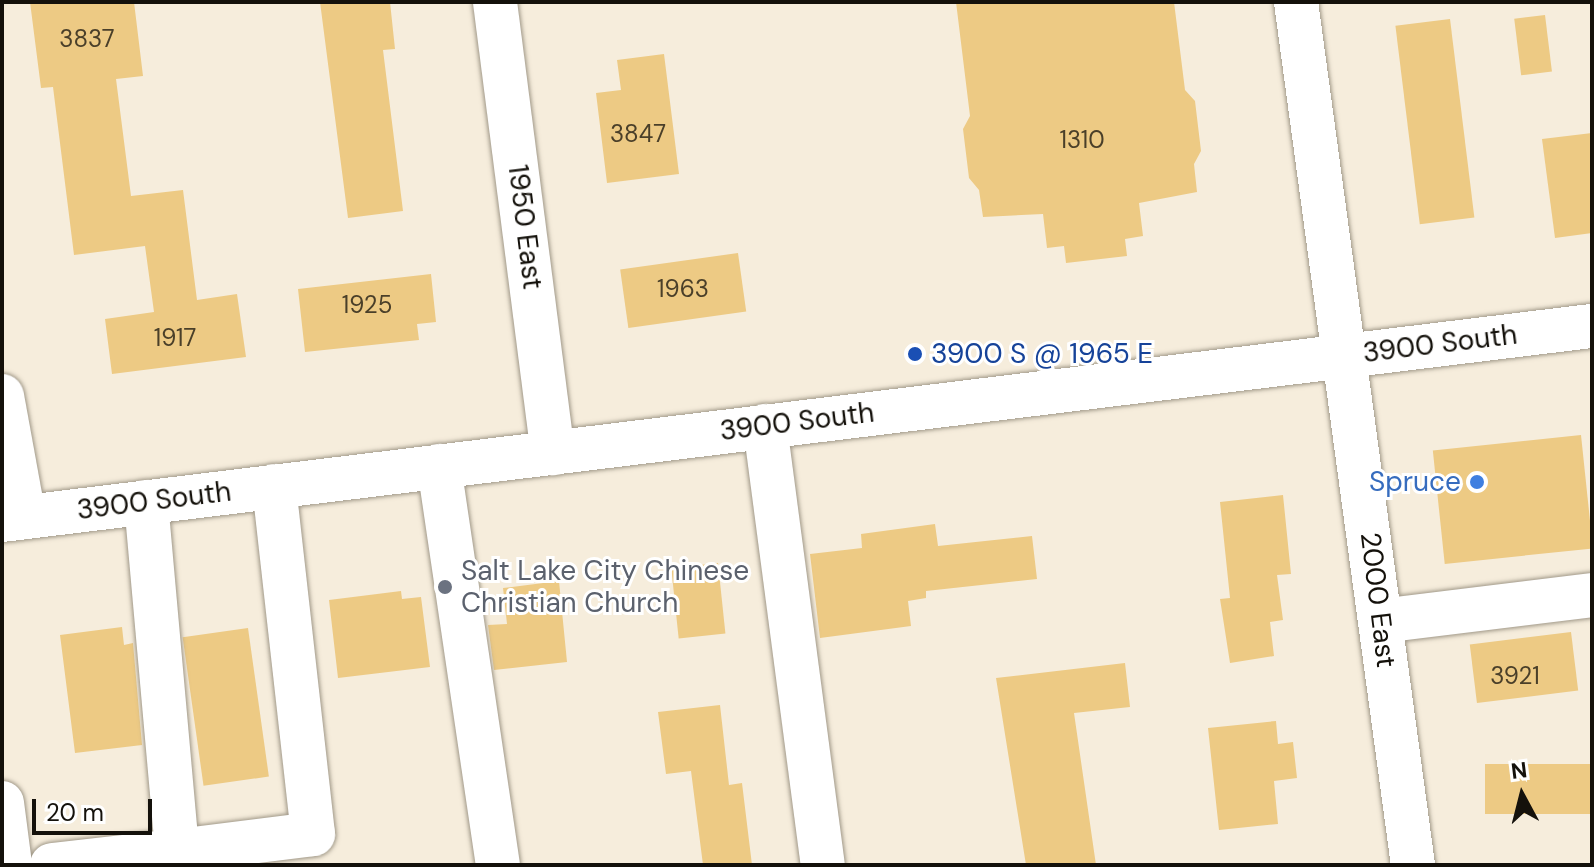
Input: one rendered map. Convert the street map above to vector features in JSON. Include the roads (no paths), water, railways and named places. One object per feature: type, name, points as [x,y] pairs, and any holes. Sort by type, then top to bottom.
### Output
[{"type":"main road","name":"1950 East","points":[[495,2],[553,453]]},
{"type":"main road","name":"2000 East","points":[[1296,2],[1340,357],[1381,621],[1413,865]]},
{"type":"main road","name":"3900 South","points":[[13,519],[1592,326]]},
{"type":"main road","points":[[2,396],[13,519]]},
{"type":"main road","points":[[765,426],[823,865]]},
{"type":"main road","points":[[439,466],[498,865]]},
{"type":"main road","points":[[52,865],[313,834],[274,486]]},
{"type":"main road","points":[[146,502],[177,851]]},
{"type":"main road","points":[[1381,621],[1592,595]]},
{"type":"main road","points":[[2,803],[10,865]]},
{"type":"place","name":"3900 S @ 1965 E","points":[[915,354]]},
{"type":"place","name":"Spruce","points":[[1477,482]]},
{"type":"place","name":"Salt Lake City Chinese Christian Church","points":[[445,587]]}]
